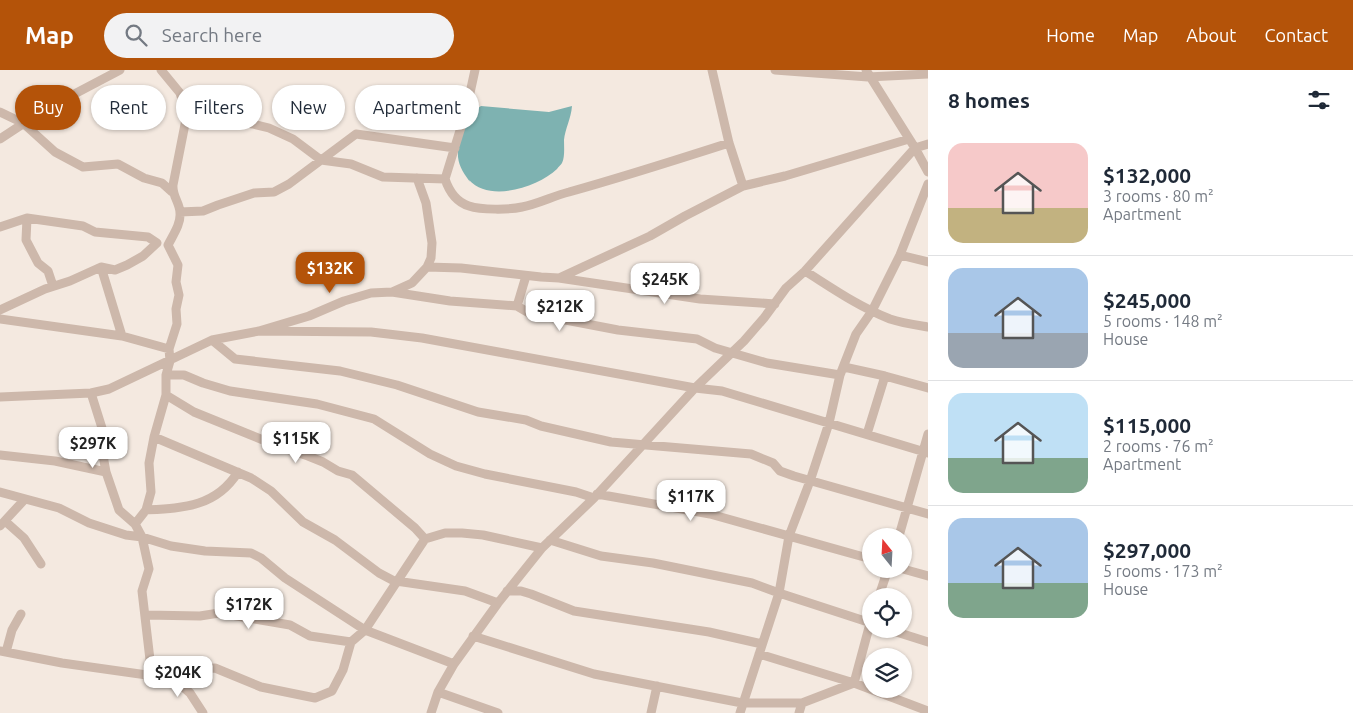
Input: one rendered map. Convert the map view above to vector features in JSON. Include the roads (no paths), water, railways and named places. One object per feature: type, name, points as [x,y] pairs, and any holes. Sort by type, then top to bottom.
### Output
[{"type":"street","points":[[81,90],[120,70]]},
{"type":"street","points":[[161,70],[176,87]]},
{"type":"street","points":[[475,70],[466,111],[445,178],[449,191],[461,202],[470,206],[520,208],[729,144]]},
{"type":"street","points":[[712,70],[729,144],[743,186]]},
{"type":"street","points":[[774,70],[928,74]]},
{"type":"street","points":[[867,73],[915,148],[928,172]]},
{"type":"street","points":[[0,112],[15,120]]},
{"type":"street","points":[[262,126],[293,139],[321,160],[351,164],[383,177],[445,178]]},
{"type":"street","points":[[0,138],[15,129]]},
{"type":"street","points":[[30,130],[55,152],[83,167],[118,164],[144,178],[162,184],[172,192],[180,212],[179,224],[168,245]]},
{"type":"street","points":[[172,192],[184,130]]},
{"type":"street","points":[[180,212],[203,212],[254,193],[274,192],[289,184],[356,134],[455,148]]},
{"type":"street","points":[[559,278],[650,236],[743,186],[785,176],[909,139]]},
{"type":"street","points":[[431,713],[438,692],[454,664],[507,591],[542,548],[595,496],[695,388],[754,330],[786,288],[805,272],[915,148],[928,144]]},
{"type":"street","points":[[392,292],[412,283],[427,267],[431,258],[432,243],[423,193],[417,178]]},
{"type":"street","points":[[740,713],[779,594],[789,536],[810,481],[829,422],[842,371],[856,334],[872,311],[900,255],[928,184]]},
{"type":"street","points":[[0,226],[27,218],[83,226],[95,232],[148,237],[157,243],[143,256],[115,270],[101,267],[0,310]]},
{"type":"street","points":[[27,218],[26,240],[38,262],[48,271],[53,286]]},
{"type":"street","points":[[154,246],[168,245]]},
{"type":"street","points":[[135,524],[146,510],[150,492],[149,463],[166,395],[166,375],[170,361],[169,349],[177,324],[176,309],[179,295],[176,282],[178,265],[168,245]]},
{"type":"street","points":[[900,255],[928,262]]},
{"type":"street","points":[[101,267],[122,336]]},
{"type":"street","points":[[427,267],[461,268],[559,278],[700,299],[775,304]]},
{"type":"street","points":[[805,272],[841,295],[872,311],[891,319],[928,328]]},
{"type":"street","points":[[517,306],[526,276]]},
{"type":"street","points":[[0,396],[91,393],[122,384],[212,340],[259,331],[310,316],[344,301],[371,293],[392,292],[450,301],[517,306],[529,313],[618,330],[696,339],[715,348],[767,362],[885,376],[928,388]]},
{"type":"street","points":[[0,319],[122,336],[169,349]]},
{"type":"street","points":[[259,331],[370,332],[422,338],[695,388],[722,391],[925,452]]},
{"type":"street","points":[[212,340],[235,358],[340,370],[397,384],[478,412],[512,417],[611,442],[751,454],[773,462],[780,470],[810,481],[928,514]]},
{"type":"street","points":[[166,375],[184,375],[230,391],[317,404],[374,418],[430,454],[456,466],[485,474],[595,496],[710,514],[862,556]]},
{"type":"street","points":[[867,434],[885,376]]},
{"type":"street","points":[[91,393],[102,428],[106,472],[119,510],[135,524],[142,537],[149,569],[142,591],[151,675]]},
{"type":"street","points":[[166,395],[194,412],[352,475],[415,528],[425,539]]},
{"type":"street","points":[[901,528],[925,452],[928,434]]},
{"type":"street","points":[[154,437],[251,478],[271,491],[303,522],[335,540],[379,573],[396,581],[465,591],[498,603]]},
{"type":"street","points":[[0,455],[55,461],[106,472]]},
{"type":"street","points":[[146,510],[177,508],[209,500],[230,484],[238,472]]},
{"type":"street","points":[[0,492],[59,508],[89,523],[107,529],[171,546],[205,551],[250,553],[365,630],[454,664]]},
{"type":"street","points":[[25,499],[3,524],[24,538],[41,564]]},
{"type":"street","points":[[151,675],[215,668],[261,687],[315,698],[332,691],[343,670],[350,642],[365,630],[425,539],[445,533],[483,534],[542,548]]},
{"type":"street","points":[[550,540],[601,556],[653,563],[752,583],[779,594],[862,619]]},
{"type":"street","points":[[912,572],[928,576]]},
{"type":"street","points":[[507,591],[530,594],[574,611],[709,632],[762,644]]},
{"type":"street","points":[[146,615],[200,616],[219,613],[290,625],[310,636],[350,642]]},
{"type":"street","points":[[21,614],[3,651],[161,677],[182,686],[190,693],[203,713]]},
{"type":"street","points":[[473,636],[594,674],[742,703],[802,703],[854,683]]},
{"type":"street","points":[[912,637],[928,642]]},
{"type":"street","points":[[854,683],[867,638]]},
{"type":"street","points":[[759,654],[854,683],[928,711]]},
{"type":"street","points":[[651,713],[657,686]]},
{"type":"street","points":[[438,692],[498,713]]},
{"type":"street","points":[[800,713],[802,703]]},
{"type":"water","points":[[481,106],[549,112],[572,106],[564,140],[562,164],[549,176],[538,182],[514,190],[489,191],[478,187],[469,180],[470,182],[462,171],[458,150],[464,130],[479,130],[479,108]]}]
